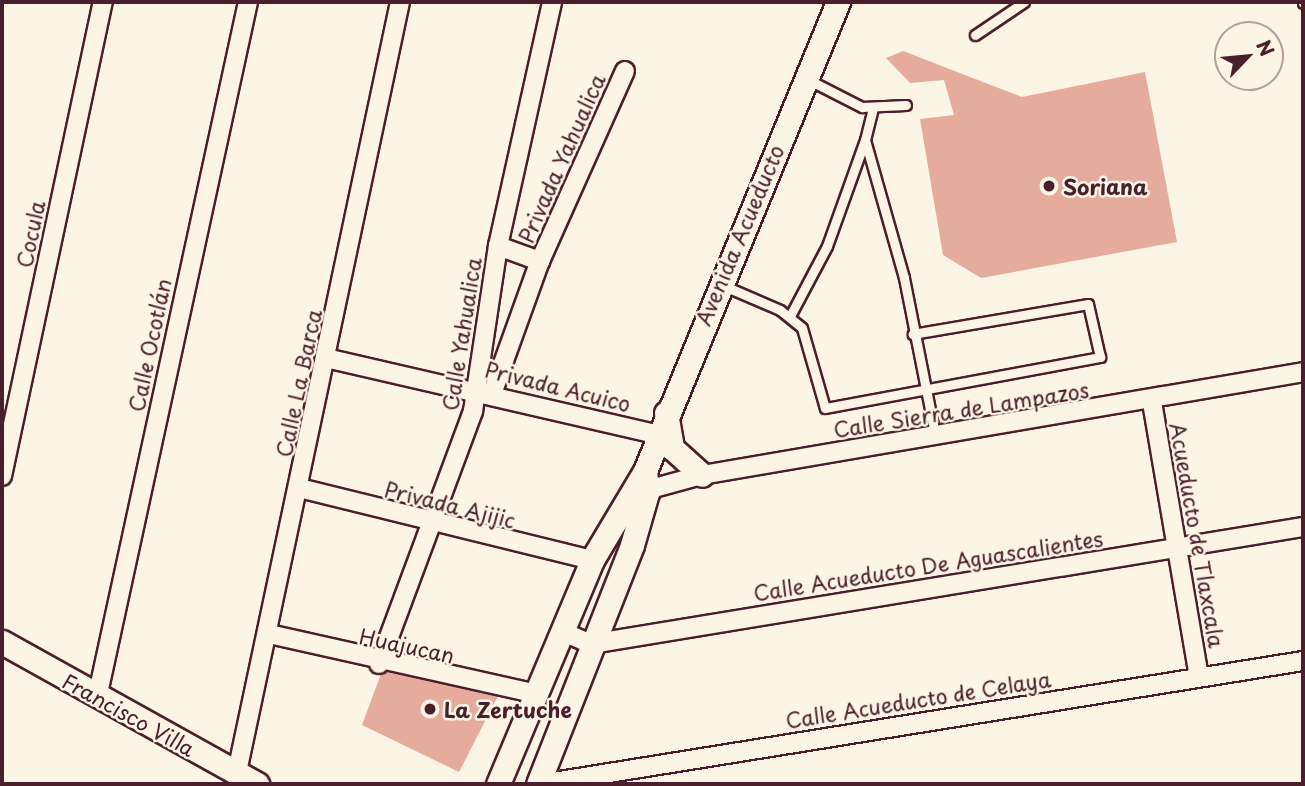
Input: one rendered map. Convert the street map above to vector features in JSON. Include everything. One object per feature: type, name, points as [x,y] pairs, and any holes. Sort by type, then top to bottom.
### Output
[{"type":"street","name":"Cocula","points":[[2,475],[103,2]]},
{"type":"street","name":"Calle Ocotlán","points":[[97,698],[248,2]]},
{"type":"street","name":"Calle La Barca","points":[[237,772],[269,634],[400,2]]},
{"type":"street","name":"Calle Yahualica","points":[[379,664],[484,391],[498,246],[552,2]]},
{"type":"street","name":"Avenida Acueducto","points":[[540,784],[591,644],[661,424],[838,2]]},
{"type":"street","name":"Privada Yahualica","points":[[498,246],[540,261],[625,71]]},
{"type":"street","points":[[484,391],[540,261]]},
{"type":"street","name":"Privada Acuico","points":[[326,358],[661,424]]},
{"type":"street","name":"Calle Sierra de Lampazos","points":[[640,486],[935,434],[1152,402],[1303,372]]},
{"type":"street","name":"Acueducto de Tlaxcala","points":[[1152,402],[1199,676]]},
{"type":"street","points":[[661,424],[672,448],[702,475]]},
{"type":"street","name":"Avenida Acueducto","points":[[498,784],[592,560],[640,486]]},
{"type":"street","name":"Privada Ajijic","points":[[299,488],[431,525],[592,560]]},
{"type":"street","name":"Calle Acueducto De Aguascalientes","points":[[591,644],[1303,527]]},
{"type":"street","points":[[563,632],[591,644]]},
{"type":"street","name":"Huajucan","points":[[269,634],[379,664],[537,694]]},
{"type":"street","name":"Francisco Villa","points":[[2,642],[97,698],[257,784]]},
{"type":"street","name":"Calle Acueducto de Celaya","points":[[540,784],[1303,661]]},
{"type":"lane","points":[[975,35],[1024,2]]},
{"type":"lane","points":[[805,78],[873,109],[906,105]]},
{"type":"lane","points":[[790,316],[827,246],[865,140],[873,109]]},
{"type":"lane","points":[[865,140],[913,334],[922,389],[935,434]]},
{"type":"lane","points":[[718,283],[790,316],[807,338],[825,408],[922,389],[1093,363],[1100,357],[1093,310],[1088,304],[913,334]]},
{"type":"building","name":"Soriana","points":[[903,51],[1022,97],[1145,72],[1177,242],[981,278],[943,255],[920,119],[954,115],[944,80],[910,83],[886,58]]},
{"type":"building","name":"La Zertuche","points":[[382,671],[500,692],[459,772],[362,725]]},
{"type":"place","name":"Soriana","points":[[1049,186]]},
{"type":"place","name":"La Zertuche","points":[[430,709]]}]
